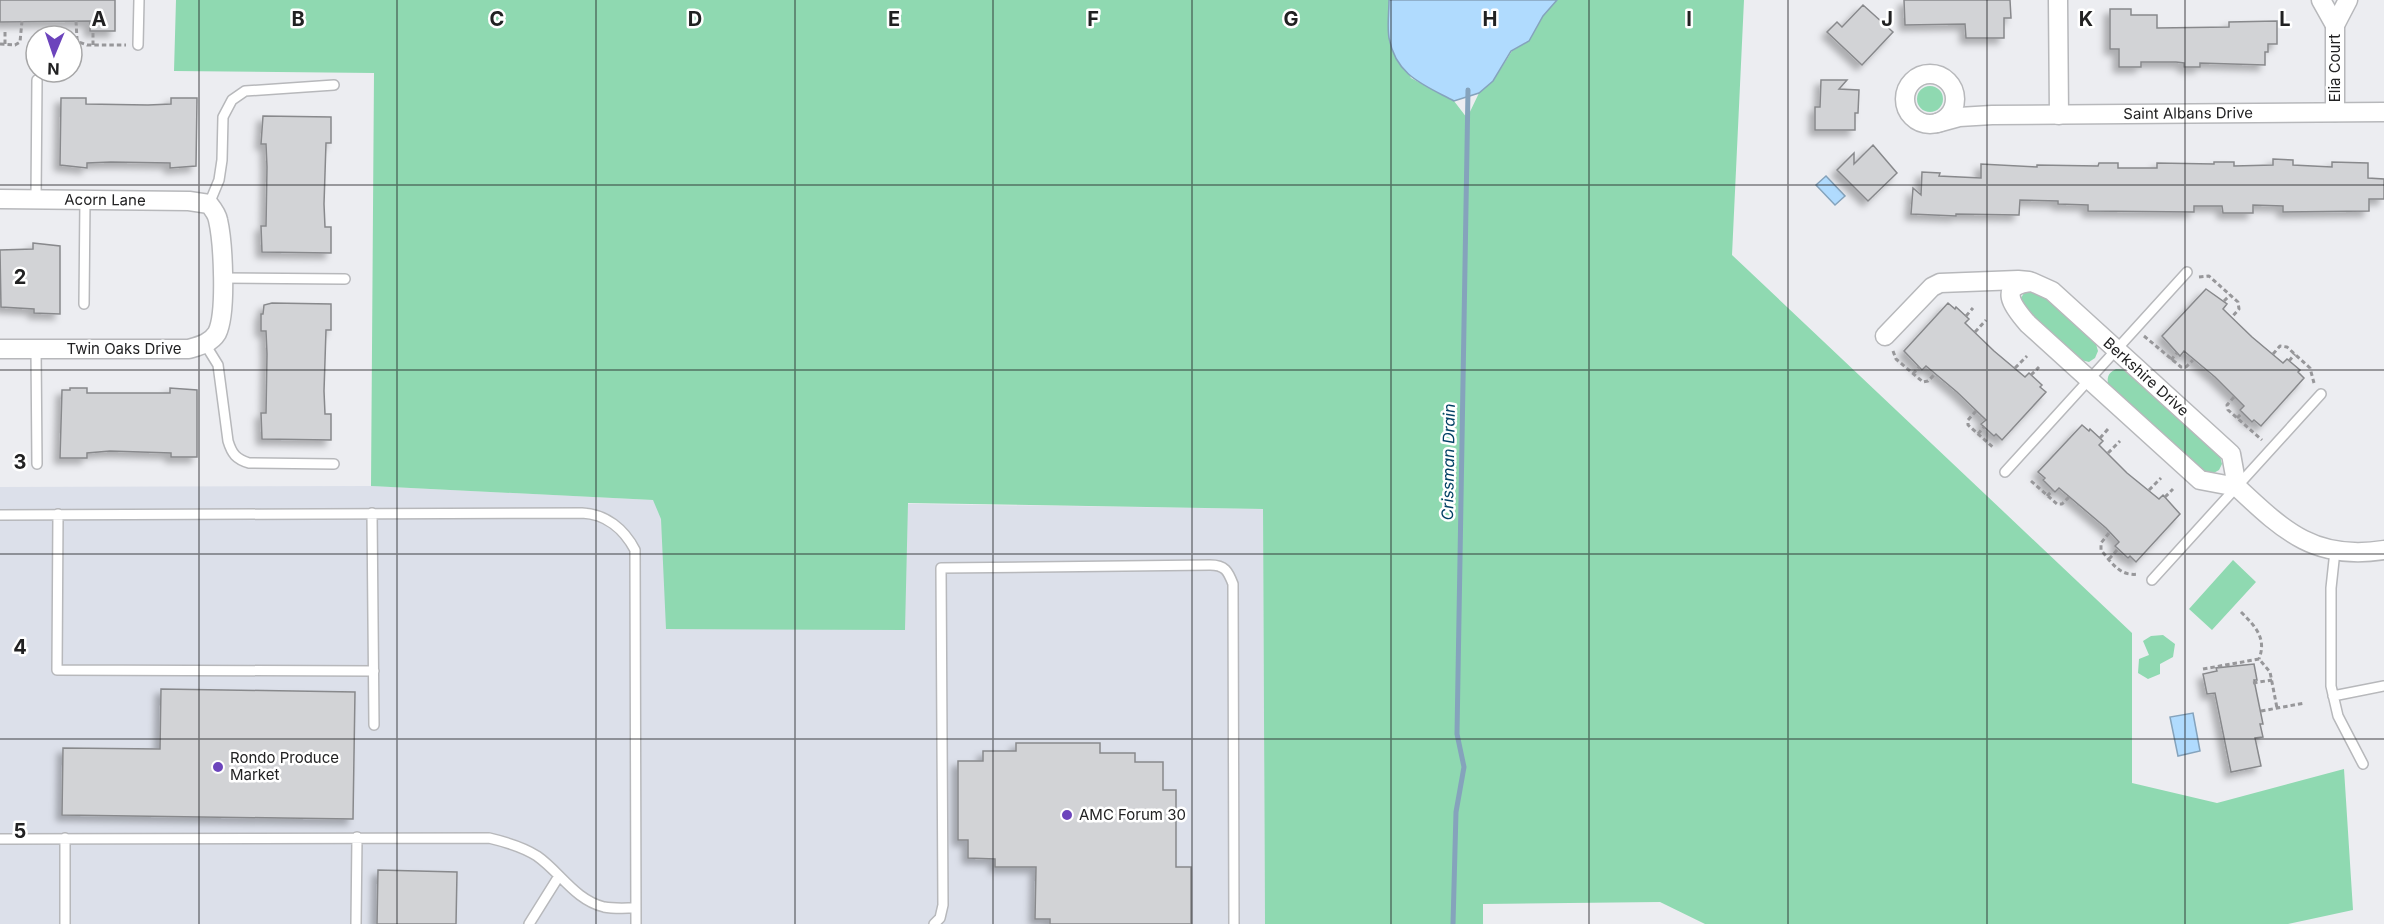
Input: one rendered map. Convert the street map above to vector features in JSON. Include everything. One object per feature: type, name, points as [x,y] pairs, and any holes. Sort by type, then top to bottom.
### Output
[{"type":"street","points":[[2058,0],[2059,115]]},
{"type":"street","name":"Elia Court","points":[[2323,0],[2335,3],[2347,0]]},
{"type":"street","name":"Elia Court","points":[[2323,0],[2335,24]]},
{"type":"street","name":"Elia Court","points":[[2335,112],[2335,24],[2347,0]]},
{"type":"street","name":"Saint Albans Drive","points":[[1992,115],[1966,103],[1954,91],[1950,83],[1936,75],[1920,76],[1908,87],[1906,103],[1908,111],[1920,122],[1937,123],[1959,117],[1992,115],[2384,112]]},
{"type":"street","points":[[1937,123],[1951,114],[1954,107],[1954,91]]},
{"type":"street","name":"Acorn Lane","points":[[0,199],[189,201],[209,204]]},
{"type":"street","points":[[205,344],[216,334],[222,319],[224,300],[218,220],[209,204]]},
{"type":"street","points":[[1981,280],[1999,291],[2028,324],[2200,480],[2237,488],[2287,531],[2313,544],[2348,553],[2384,549]]},
{"type":"street","name":"Berkshire Drive","points":[[1889,340],[1935,285],[1981,280],[2032,282],[2052,291],[2231,454],[2237,488]]},
{"type":"street","points":[[2011,303],[2011,291],[2015,286],[2032,282]]},
{"type":"street","name":"Twin Oaks Drive","points":[[0,349],[189,349],[205,344]]},
{"type":"lane","points":[[135,45],[139,0]]},
{"type":"lane","points":[[36,199],[37,84]]},
{"type":"lane","points":[[209,204],[220,170],[223,117],[232,100],[245,92],[334,85]]},
{"type":"lane","points":[[84,304],[85,200]]},
{"type":"lane","points":[[2005,472],[2187,272]]},
{"type":"lane","points":[[222,278],[345,279]]},
{"type":"lane","points":[[205,344],[218,365],[228,441],[232,453],[239,460],[249,463],[334,464]]},
{"type":"lane","points":[[36,349],[37,465]]},
{"type":"lane","points":[[2152,580],[2237,488],[2318,391]]},
{"type":"lane","points":[[372,513],[374,725]]},
{"type":"lane","points":[[0,515],[592,513],[611,522],[630,541],[635,550],[636,924]]},
{"type":"lane","points":[[58,514],[57,670],[374,671]]},
{"type":"lane","points":[[2336,551],[2331,588],[2331,686],[2338,716],[2363,764]]},
{"type":"lane","points":[[934,924],[940,918],[943,905],[941,568],[1210,565],[1221,565],[1228,571],[1233,584],[1234,924]]},
{"type":"lane","points":[[2333,696],[2384,686]]},
{"type":"lane","points":[[356,924],[357,837]]},
{"type":"lane","points":[[65,838],[65,924]]},
{"type":"lane","points":[[0,839],[489,838],[507,842],[529,852],[578,894],[592,903],[605,907],[636,908]]},
{"type":"lane","points":[[529,924],[559,876]]},
{"type":"path","points":[[0,44],[15,45],[20,42],[22,21]]},
{"type":"path","points":[[76,21],[79,42],[93,45],[135,45]]},
{"type":"path","points":[[5,31],[5,44]]},
{"type":"path","points":[[93,31],[93,45]]},
{"type":"path","points":[[2195,280],[2209,276],[2240,304],[2232,317]]},
{"type":"path","points":[[2224,302],[2230,295]]},
{"type":"path","points":[[1966,316],[1973,309]]},
{"type":"path","points":[[1975,332],[1986,320]]},
{"type":"path","points":[[2143,335],[2171,360],[2184,368],[2193,360]]},
{"type":"path","points":[[1889,340],[1894,356],[1913,374],[1926,382],[1935,374]]},
{"type":"path","points":[[2272,354],[2283,345],[2295,354],[2310,368],[2318,391]]},
{"type":"path","points":[[2171,360],[2177,353]]},
{"type":"path","points":[[2289,361],[2295,354]]},
{"type":"path","points":[[2015,368],[2027,356]]},
{"type":"path","points":[[2031,375],[2039,367]]},
{"type":"path","points":[[1913,374],[1919,368]]},
{"type":"path","points":[[2234,397],[2227,408],[2265,443]]},
{"type":"path","points":[[1976,411],[1967,422],[1994,448]]},
{"type":"path","points":[[2237,418],[2242,412]]},
{"type":"path","points":[[1978,434],[1984,427]]},
{"type":"path","points":[[2100,438],[2108,429]]},
{"type":"path","points":[[2108,453],[2120,441]]},
{"type":"path","points":[[2149,490],[2161,478]]},
{"type":"path","points":[[2031,482],[2060,505],[2069,496]]},
{"type":"path","points":[[2165,497],[2173,489]]},
{"type":"path","points":[[2047,496],[2053,490]]},
{"type":"path","points":[[2109,533],[2102,540],[2100,547],[2109,559],[2126,575],[2144,573]]},
{"type":"path","points":[[2109,559],[2118,549]]},
{"type":"path","points":[[2241,612],[2258,631],[2262,647],[2259,659]]},
{"type":"path","points":[[2203,669],[2259,659]]},
{"type":"path","points":[[2259,659],[2268,668],[2277,708]]},
{"type":"path","points":[[2253,683],[2272,680]]},
{"type":"path","points":[[2261,711],[2305,703]]},
{"type":"shaded area","points":[[371,486],[653,500],[1263,509],[1265,924],[0,924],[0,487]]},
{"type":"green space","points":[[176,0],[1389,0],[1389,38],[1411,78],[1454,101],[1467,118],[1479,93],[1493,81],[1512,51],[1529,41],[1543,16],[1557,0],[1744,0],[1732,255],[2132,633],[2132,783],[2217,803],[2344,769],[2353,910],[2288,924],[1705,924],[1660,902],[1483,904],[1483,924],[1265,924],[1263,509],[908,503],[905,630],[666,629],[661,519],[653,500],[371,486],[374,73],[174,71]]},
{"type":"green space","points":[[1930,86],[1939,90],[1943,99],[1939,108],[1930,112],[1921,108],[1917,99],[1921,90]]},
{"type":"green space","points":[[2028,291],[2043,296],[2096,344],[2098,351],[2095,358],[2089,362],[2081,360],[2028,313],[2021,298]]},
{"type":"green space","points":[[2123,369],[2220,456],[2222,464],[2219,470],[2212,474],[2205,473],[2108,385],[2111,372]]},
{"type":"green space","points":[[2233,560],[2256,582],[2212,630],[2189,609]]},
{"type":"green space","points":[[2163,635],[2175,644],[2173,657],[2160,664],[2160,674],[2148,679],[2138,673],[2139,659],[2149,655],[2143,641],[2151,636]]},
{"type":"water","points":[[1389,0],[1557,0],[1543,16],[1529,41],[1511,51],[1493,81],[1479,93],[1454,101],[1413,78],[1398,62],[1389,38]]},
{"type":"water","points":[[1826,176],[1845,196],[1835,205],[1816,185]]},
{"type":"water","points":[[2193,713],[2200,751],[2178,756],[2170,717]]},
{"type":"building","points":[[0,0],[115,0],[115,31],[90,31],[90,21],[0,22]]},
{"type":"building","points":[[1904,0],[2010,0],[2011,18],[2004,18],[2004,38],[1966,38],[1965,24],[1905,25]]},
{"type":"building","points":[[1863,5],[1893,32],[1862,65],[1827,32],[1837,22],[1842,27]]},
{"type":"building","points":[[2110,9],[2131,9],[2131,15],[2157,15],[2157,28],[2229,27],[2229,22],[2277,21],[2277,44],[2268,44],[2268,52],[2265,52],[2265,65],[2200,63],[2200,67],[2184,67],[2184,63],[2176,62],[2141,62],[2141,67],[2119,67],[2119,49],[2110,49]]},
{"type":"building","points":[[1821,80],[1847,80],[1839,89],[1859,90],[1855,130],[1815,130],[1815,107],[1820,107]]},
{"type":"building","points":[[61,98],[86,98],[86,104],[148,105],[171,104],[171,98],[197,98],[196,166],[170,168],[170,163],[111,162],[87,163],[87,168],[60,165]]},
{"type":"building","points":[[263,116],[331,117],[331,143],[326,143],[324,204],[325,227],[331,227],[331,253],[262,252],[261,226],[266,226],[267,167],[266,144],[261,144]]},
{"type":"building","points":[[1873,145],[1897,173],[1868,201],[1837,170],[1854,153],[1854,164]]},
{"type":"building","points":[[2273,159],[2293,160],[2293,165],[2332,167],[2332,162],[2368,163],[2368,178],[2384,179],[2384,199],[2369,199],[2369,211],[2283,212],[2283,206],[2253,205],[2253,213],[2223,213],[2222,206],[2194,206],[2194,212],[2088,211],[2088,205],[2020,200],[2019,215],[1911,214],[1913,188],[1921,195],[1922,172],[1940,173],[1939,176],[1981,178],[1981,164],[2037,167],[2037,165],[2098,166],[2099,163],[2118,163],[2118,168],[2157,168],[2157,163],[2234,162],[2234,166],[2273,165]]},
{"type":"building","points":[[33,243],[60,246],[60,314],[34,313],[34,309],[1,307],[0,250],[33,249]]},
{"type":"building","points":[[2206,289],[2227,304],[2223,309],[2252,337],[2283,363],[2287,359],[2300,370],[2298,372],[2304,378],[2261,426],[2254,420],[2252,422],[2240,410],[2244,406],[2215,377],[2184,351],[2180,356],[2162,336]]},
{"type":"building","points":[[272,303],[331,304],[331,330],[326,330],[324,391],[325,414],[331,414],[331,440],[262,439],[261,413],[266,413],[267,354],[266,331],[261,331],[261,314],[263,314],[264,305]]},
{"type":"building","points":[[1948,303],[1969,319],[1965,323],[1994,351],[2025,377],[2029,373],[2046,392],[2002,440],[1981,424],[1986,420],[1957,392],[1926,366],[1922,370],[1904,351]]},
{"type":"building","points":[[70,388],[87,388],[87,393],[170,393],[170,388],[197,390],[197,457],[171,457],[171,453],[110,451],[87,453],[87,458],[60,458],[62,390],[70,390]]},
{"type":"building","points":[[2082,425],[2103,441],[2099,445],[2127,473],[2159,499],[2163,495],[2180,514],[2136,562],[2115,546],[2119,542],[2106,528],[2059,488],[2055,492],[2038,472]]},
{"type":"building","points":[[2254,664],[2257,680],[2254,680],[2263,724],[2260,724],[2263,737],[2255,738],[2261,766],[2231,772],[2215,693],[2207,694],[2203,674],[2217,671],[2216,668]]},
{"type":"building","points":[[161,689],[355,692],[353,819],[62,815],[63,748],[160,749]]},
{"type":"building","name":"AMC Forum 30","points":[[1016,743],[1100,743],[1100,753],[1135,753],[1135,762],[1163,762],[1163,790],[1176,790],[1176,867],[1191,867],[1191,924],[1050,924],[1050,919],[1035,919],[1036,867],[995,867],[995,859],[968,858],[968,840],[958,840],[958,761],[983,761],[983,751],[1016,751]]},
{"type":"building","points":[[378,870],[457,872],[456,924],[377,924]]},
{"type":"waterway","name":"Crissman Drain","points":[[1453,924],[1456,812],[1464,767],[1457,734],[1468,90]]},
{"type":"place","name":"Rondo Produce Market","points":[[218,767]]},
{"type":"place","name":"AMC Forum 30","points":[[1067,815]]}]
